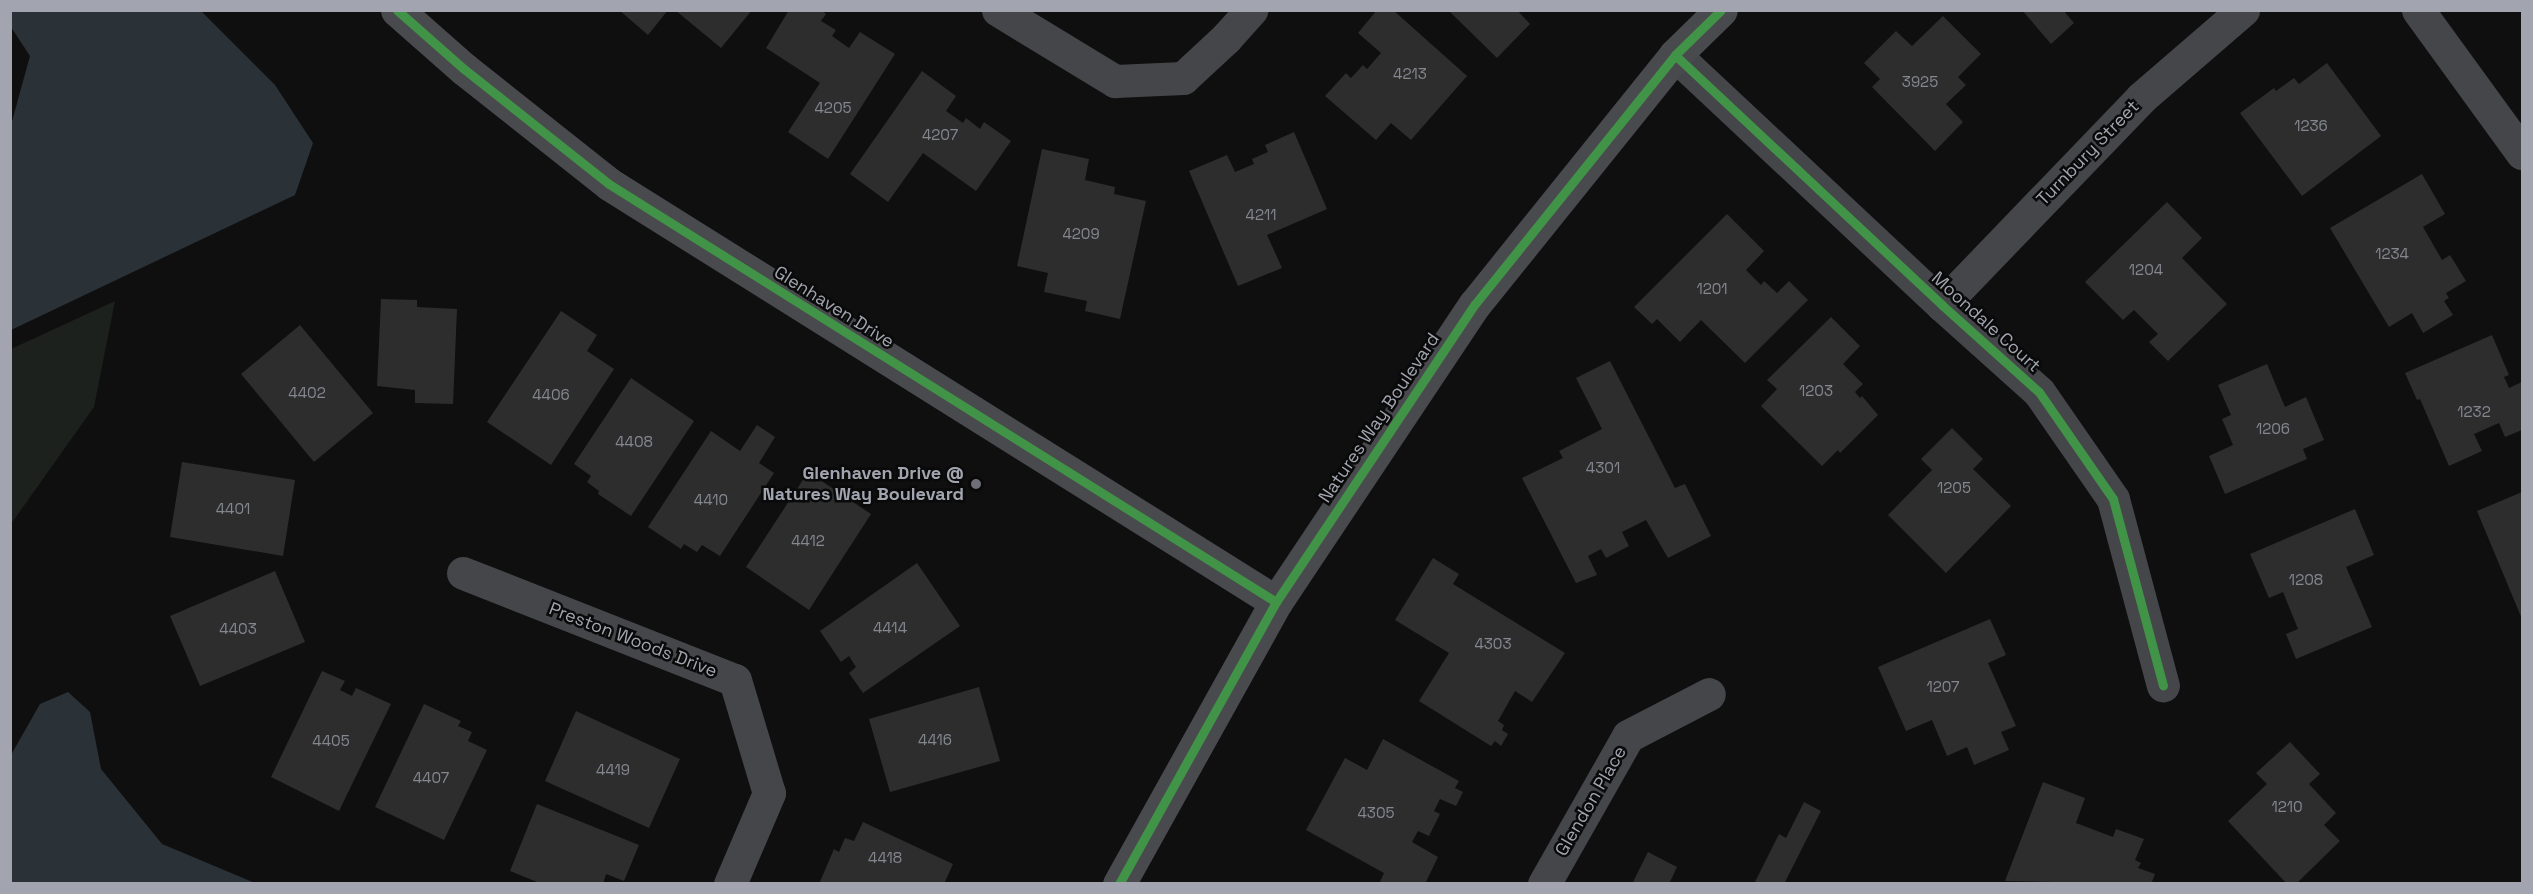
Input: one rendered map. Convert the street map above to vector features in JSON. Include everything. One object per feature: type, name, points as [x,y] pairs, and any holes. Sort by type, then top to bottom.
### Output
[{"type":"street","name":"Glenhaven Drive","points":[[397,10],[464,69],[609,184],[1276,602]]},
{"type":"street","points":[[998,10],[1115,81],[1183,78],[1226,38],[1251,10]]},
{"type":"street","name":"Natures Way Boulevard","points":[[1119,884],[1276,602],[1475,304],[1675,56],[1721,10]]},
{"type":"street","name":"Turnbury Street","points":[[1942,305],[2140,98],[2243,10]]},
{"type":"street","points":[[2418,10],[2523,153]]},
{"type":"street","name":"Moondale Court","points":[[1675,56],[2038,392],[2113,499],[2163,685]]},
{"type":"street","name":"Preston Woods Drive","points":[[463,573],[735,680],[769,793],[730,884]]},
{"type":"street","name":"Glendon Place","points":[[1544,884],[1628,736],[1709,694]]},
{"type":"shaded area","points":[[11,10],[201,11],[275,85],[313,143],[295,195],[11,330],[11,125],[30,56],[11,27]]},
{"type":"shaded area","points":[[115,301],[94,407],[11,524],[11,349]]},
{"type":"shaded area","points":[[68,692],[90,712],[101,769],[162,844],[255,883],[11,883],[11,755],[40,704]]},
{"type":"building","points":[[619,10],[668,10],[648,35]]},
{"type":"building","points":[[675,10],[752,10],[721,48]]},
{"type":"building","points":[[789,10],[821,10],[826,14],[821,21],[836,30],[832,36],[849,48],[860,32],[895,54],[828,159],[788,132],[820,83],[766,48]]},
{"type":"building","points":[[1377,10],[1393,10],[1467,76],[1411,140],[1391,123],[1376,140],[1325,96],[1346,73],[1351,78],[1363,65],[1367,69],[1381,53],[1358,33]]},
{"type":"building","points":[[1448,10],[1517,10],[1530,24],[1497,58]]},
{"type":"building","points":[[2022,10],[2063,10],[2074,23],[2051,44]]},
{"type":"building","points":[[1943,16],[1981,54],[1958,77],[1966,85],[1946,104],[1963,122],[1935,151],[1872,87],[1880,79],[1864,63],[1896,31],[1912,46]]},
{"type":"building","points":[[2327,63],[2381,136],[2302,196],[2240,113],[2274,88],[2276,91],[2294,78],[2299,84]]},
{"type":"building","points":[[922,71],[956,96],[946,111],[963,123],[966,118],[980,129],[984,122],[1011,141],[976,191],[923,153],[888,202],[850,174]]},
{"type":"building","points":[[1294,132],[1327,209],[1267,235],[1282,268],[1238,286],[1189,171],[1227,155],[1235,172],[1254,164],[1252,159],[1268,152],[1265,145]]},
{"type":"building","points":[[1042,149],[1089,159],[1085,180],[1115,187],[1114,194],[1146,201],[1120,319],[1085,311],[1087,301],[1044,292],[1048,273],[1017,266]]},
{"type":"building","points":[[2422,174],[2445,214],[2423,227],[2442,260],[2450,255],[2466,281],[2446,293],[2449,298],[2444,301],[2453,315],[2423,333],[2412,313],[2389,327],[2330,228]]},
{"type":"building","points":[[2167,202],[2202,238],[2182,258],[2227,304],[2168,361],[2149,342],[2158,334],[2134,310],[2123,320],[2085,282]]},
{"type":"building","points":[[1727,214],[1764,251],[1746,270],[1761,285],[1764,281],[1777,293],[1789,281],[1808,300],[1745,363],[1701,320],[1680,342],[1657,319],[1652,324],[1634,307]]},
{"type":"building","points":[[381,299],[417,300],[417,307],[457,309],[453,404],[415,403],[415,390],[377,386]]},
{"type":"building","points":[[561,311],[597,335],[587,351],[614,369],[551,465],[487,422]]},
{"type":"building","points":[[1831,317],[1860,346],[1843,364],[1863,384],[1855,392],[1860,398],[1862,396],[1878,415],[1840,453],[1838,450],[1822,466],[1761,406],[1777,389],[1767,380]]},
{"type":"building","points":[[300,325],[373,413],[314,462],[241,374]]},
{"type":"building","points":[[2492,335],[2509,375],[2504,377],[2509,388],[2522,382],[2522,430],[2505,437],[2499,423],[2474,434],[2482,451],[2449,466],[2420,399],[2417,400],[2405,373]]},
{"type":"building","points":[[1610,361],[1675,488],[1685,484],[1711,536],[1668,558],[1646,520],[1622,532],[1629,546],[1606,558],[1601,549],[1588,556],[1597,575],[1576,583],[1522,478],[1563,458],[1559,451],[1602,429],[1576,378]]},
{"type":"building","points":[[2267,364],[2285,407],[2306,397],[2324,440],[2303,449],[2307,459],[2225,494],[2209,456],[2233,445],[2222,419],[2231,415],[2218,385]]},
{"type":"building","points":[[631,378],[694,421],[631,516],[598,494],[599,491],[587,482],[591,476],[574,464]]},
{"type":"building","points":[[757,425],[775,437],[759,463],[774,473],[720,556],[702,545],[697,552],[684,544],[681,549],[648,527],[711,431],[740,451]]},
{"type":"building","points":[[1952,428],[1983,459],[1973,469],[2011,506],[1946,573],[1888,515],[1932,470],[1921,459]]},
{"type":"building","points":[[182,462],[295,480],[283,556],[170,537]]},
{"type":"building","points":[[808,472],[871,514],[809,610],[746,567]]},
{"type":"building","points":[[2522,492],[2522,619],[2477,511]]},
{"type":"building","points":[[2355,509],[2374,555],[2346,567],[2372,627],[2296,659],[2286,634],[2298,629],[2283,592],[2269,598],[2250,554]]},
{"type":"building","points":[[1433,558],[1459,574],[1453,584],[1565,653],[1532,702],[1515,691],[1498,721],[1504,725],[1502,730],[1508,734],[1501,746],[1495,741],[1491,746],[1419,701],[1449,653],[1395,620]]},
{"type":"building","points":[[917,563],[960,626],[863,693],[849,673],[856,667],[849,656],[841,662],[820,631]]},
{"type":"building","points":[[275,571],[305,642],[200,686],[170,616]]},
{"type":"building","points":[[1990,619],[2006,655],[1988,663],[2016,726],[2001,732],[2009,750],[1974,765],[1967,747],[1947,756],[1932,720],[1906,731],[1878,667]]},
{"type":"building","points":[[322,671],[345,681],[340,690],[352,696],[356,688],[391,704],[339,811],[271,777]]},
{"type":"building","points":[[979,687],[1000,761],[890,792],[869,719]]},
{"type":"building","points":[[424,704],[461,721],[458,726],[472,732],[468,741],[487,750],[444,840],[375,807]]},
{"type":"building","points":[[576,711],[680,759],[649,828],[545,781]]},
{"type":"building","points":[[1383,739],[1459,781],[1455,788],[1463,792],[1456,806],[1440,799],[1434,811],[1440,814],[1429,836],[1418,831],[1412,842],[1438,857],[1425,884],[1379,884],[1384,873],[1306,830],[1345,758],[1367,770]]},
{"type":"building","points":[[2290,742],[2320,774],[2309,784],[2336,813],[2324,825],[2340,841],[2296,884],[2287,884],[2228,821],[2267,784],[2256,773]]},
{"type":"building","points":[[2043,782],[2085,798],[2076,823],[2113,837],[2116,829],[2144,839],[2135,860],[2141,863],[2138,868],[2155,874],[2151,884],[2005,881]]},
{"type":"building","points":[[1804,802],[1821,811],[1784,884],[1754,884],[1779,834],[1786,838]]},
{"type":"building","points":[[537,804],[639,845],[624,881],[606,874],[603,884],[542,884],[510,871]]},
{"type":"building","points":[[863,822],[953,864],[944,884],[819,884],[834,849],[839,852],[845,838],[854,841]]},
{"type":"building","points":[[1648,852],[1677,867],[1669,884],[1632,884]]},
{"type":"cycle path","points":[[397,10],[464,69],[609,184],[1276,602]]},
{"type":"cycle path","points":[[1119,884],[1276,602],[1475,304],[1675,55],[1721,10]]},
{"type":"cycle path","points":[[1675,55],[1942,305],[2039,392],[2113,499],[2163,685]]},
{"type":"place","name":"Glenhaven Drive @ Natures Way Boulevard","points":[[976,484]]}]
